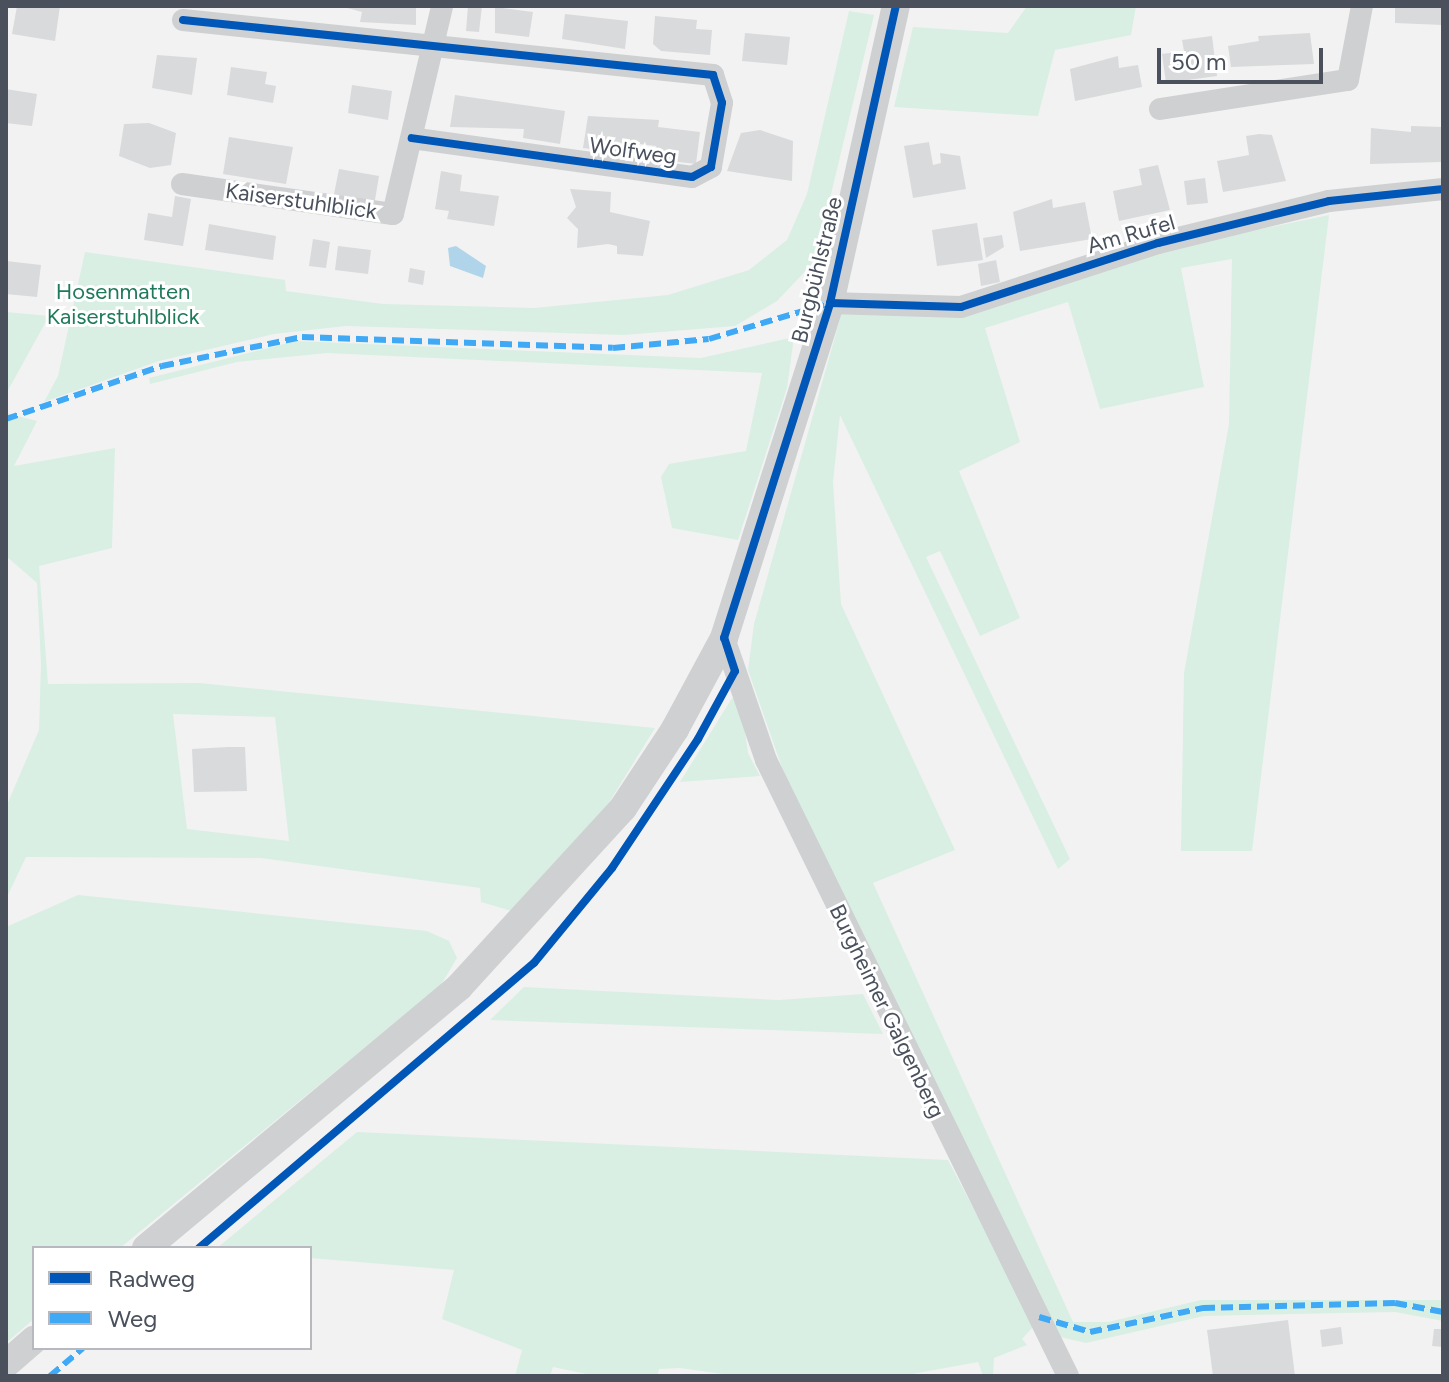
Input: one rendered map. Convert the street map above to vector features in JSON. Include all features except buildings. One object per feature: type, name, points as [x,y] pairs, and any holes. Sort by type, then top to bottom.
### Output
[{"type":"street","name":"Kaiserstuhlblick","points":[[182,184],[393,214],[442,6]]},
{"type":"street","name":"Burgbühlstraße","points":[[148,1246],[459,987],[550,894],[623,808],[724,638],[758,539],[830,303],[896,6]]},
{"type":"street","points":[[1160,109],[1348,80],[1362,6]]},
{"type":"street","points":[[183,20],[433,47]]},
{"type":"street","name":"Wolfweg","points":[[412,138],[692,177],[711,167],[722,103],[713,75],[433,47]]},
{"type":"street","name":"Am Rufel","points":[[830,303],[961,307],[1158,243],[1329,201],[1443,189]]},
{"type":"street","name":"Burgheimer Galgenberg","points":[[724,638],[766,760],[1068,1376]]},
{"type":"street","points":[[6,1364],[32,1342]]},
{"type":"green space","points":[[1027,6],[1136,6],[1131,35],[1055,50],[1038,116],[894,107],[913,27],[1008,33]]},
{"type":"green space","name":"Hosenmatten Kaiserstuhlblick","points":[[849,11],[874,15],[815,261],[777,301],[735,326],[624,335],[346,326],[274,334],[159,361],[44,402],[58,376],[85,252],[285,280],[286,291],[383,304],[534,308],[668,295],[749,270],[787,240],[807,194]]},
{"type":"green space","points":[[1329,215],[1252,851],[1181,851],[1184,673],[1229,424],[1232,259],[1181,268],[1204,387],[1100,409],[1068,302],[985,328],[1020,442],[959,471],[1020,618],[980,636],[940,551],[926,557],[1070,859],[1058,869],[840,415],[833,482],[841,604],[955,850],[873,883],[1073,1322],[1108,1322],[1201,1300],[1443,1300],[1443,1321],[1395,1312],[1204,1316],[1086,1343],[1060,1337],[794,802],[748,670],[754,624],[842,312],[955,315],[1156,251]]},
{"type":"green space","points":[[6,312],[49,316],[6,394]]},
{"type":"green space","points":[[794,337],[787,388],[738,540],[672,528],[661,477],[669,464],[746,451],[762,373],[327,353],[237,362],[150,384],[149,378],[296,341],[701,358]]},
{"type":"green space","points":[[6,413],[37,421],[14,466],[115,448],[112,548],[39,566],[48,684],[199,683],[655,728],[605,809],[518,913],[481,902],[480,888],[261,858],[26,857],[6,899],[6,807],[39,730],[41,664],[37,583],[6,556]],"holes":[[[173,714],[275,717],[289,841],[187,829]]]},
{"type":"green space","points":[[732,698],[741,703],[748,753],[760,776],[680,782]]},
{"type":"green space","points":[[78,895],[427,931],[449,941],[457,958],[441,985],[122,1246],[32,1246],[32,1321],[6,1343],[6,927]]},
{"type":"green space","points":[[524,987],[779,1000],[863,994],[883,1034],[490,1020]]},
{"type":"green space","points":[[357,1132],[948,1160],[1035,1325],[1022,1339],[1027,1345],[994,1358],[993,1376],[983,1376],[978,1362],[901,1376],[737,1376],[680,1368],[659,1369],[657,1376],[596,1376],[553,1367],[550,1376],[515,1376],[522,1350],[442,1319],[454,1270],[312,1258],[312,1246],[219,1246]]},
{"type":"water","points":[[456,246],[486,266],[483,278],[450,266],[448,248]]},
{"type":"marked path","points":[[6,419],[162,366],[302,337],[613,348],[709,339],[830,303]]},
{"type":"marked path","points":[[1039,1317],[1090,1332],[1203,1308],[1395,1303],[1443,1312]]},
{"type":"marked path","points":[[50,1376],[81,1350]]},
{"type":"cycle path","points":[[201,1246],[534,963],[612,868],[698,739],[735,671],[724,638],[830,303],[896,6]]},
{"type":"cycle path","points":[[183,20],[713,75],[722,103],[711,167],[692,177],[412,138]]},
{"type":"cycle path","points":[[830,303],[961,307],[1158,243],[1329,201],[1443,189]]}]
